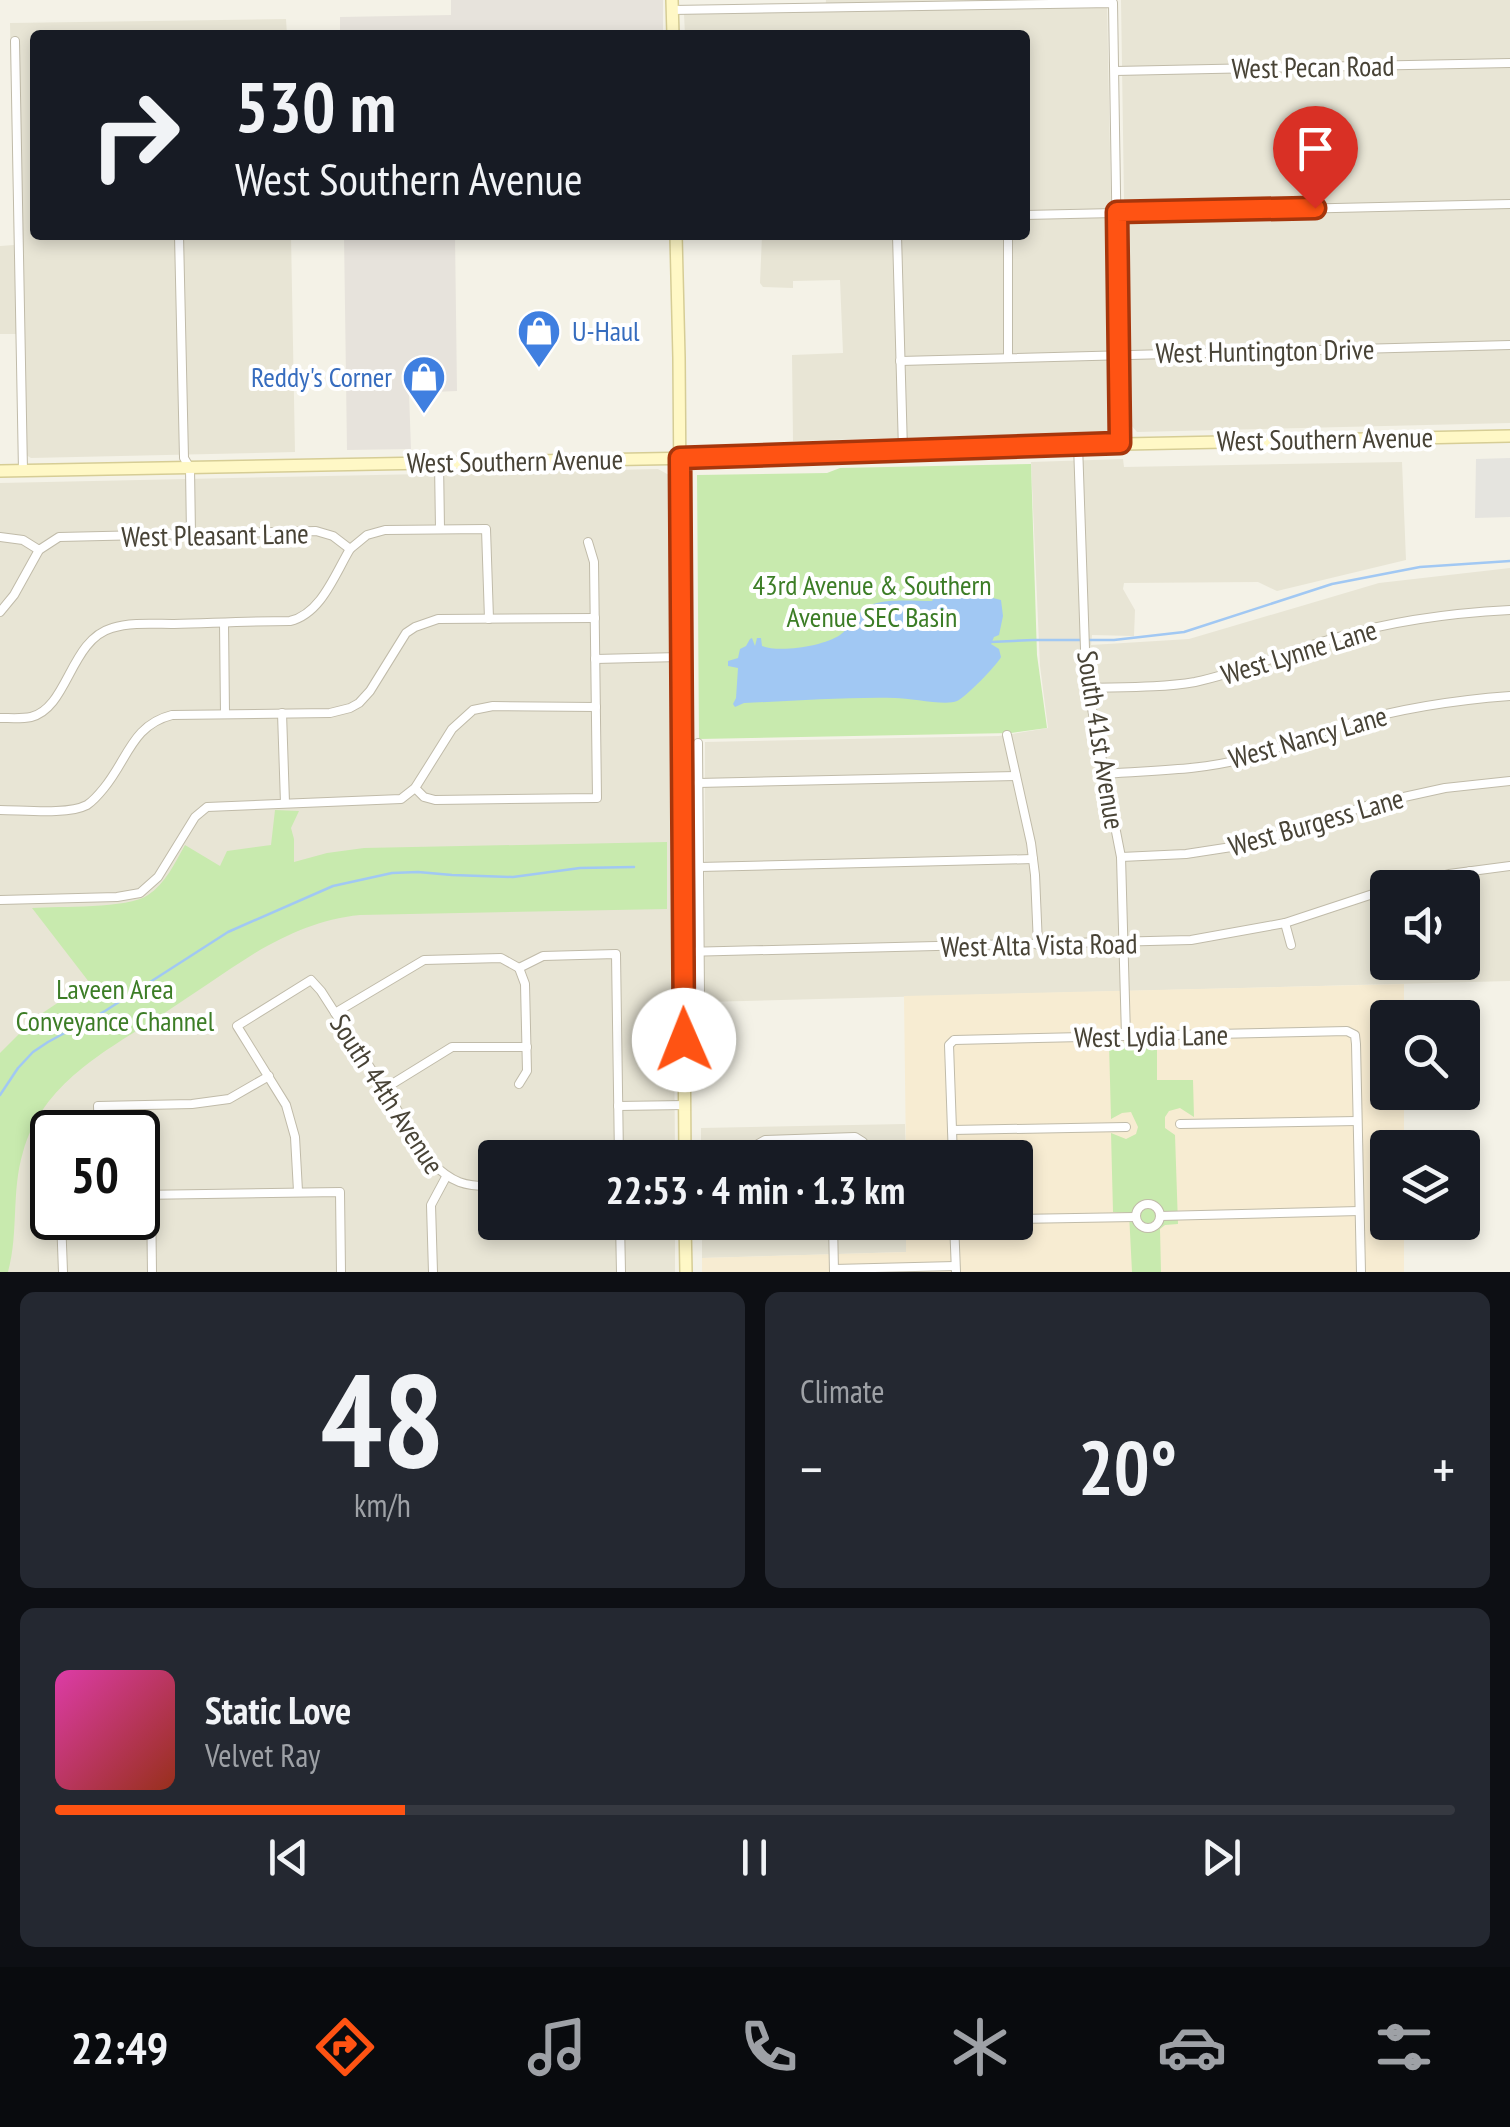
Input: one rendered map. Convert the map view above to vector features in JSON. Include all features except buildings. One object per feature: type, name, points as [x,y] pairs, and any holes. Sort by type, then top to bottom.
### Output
[{"type":"main road","points":[[672,5],[673,30]]},
{"type":"main road","points":[[676,240],[685,1140]]},
{"type":"main road","name":"West Southern Avenue","points":[[0,471],[1510,436]]},
{"type":"main road","points":[[686,1240],[686,1272]]},
{"type":"street","points":[[672,5],[1113,3],[1120,443]]},
{"type":"street","points":[[15,40],[22,471]]},
{"type":"street","name":"West Pecan Road","points":[[1115,71],[1510,62]]},
{"type":"street","points":[[1030,215],[1510,204]]},
{"type":"street","points":[[179,240],[184,458],[190,468],[191,535]]},
{"type":"street","points":[[898,240],[903,450]]},
{"type":"street","points":[[1008,240],[1008,357]]},
{"type":"street","name":"West Huntington Drive","points":[[900,361],[1510,345]]},
{"type":"street","name":"South 41st Avenue","points":[[1078,444],[1087,688],[1121,858],[1126,1036]]},
{"type":"street","points":[[439,462],[440,529]]},
{"type":"street","points":[[0,718],[30,717],[42,712],[62,688],[92,638],[111,628],[300,619],[314,608],[350,549],[366,535],[385,530],[486,529],[489,619]]},
{"type":"street","name":"West Pleasant Lane","points":[[39,550],[59,537],[316,532],[334,536],[350,549]]},
{"type":"street","points":[[0,536],[23,540],[39,550],[0,612]]},
{"type":"street","points":[[415,788],[424,797],[435,800],[597,798],[594,562],[588,542]]},
{"type":"street","name":"West Lynne Lane","points":[[1087,688],[1192,682],[1384,626],[1510,610]]},
{"type":"street","points":[[0,810],[87,805],[114,776],[140,732],[157,719],[330,712],[360,704],[406,633],[438,619],[595,618]]},
{"type":"street","points":[[224,623],[225,714]]},
{"type":"street","points":[[596,659],[680,658]]},
{"type":"street","name":"West Nancy Lane","points":[[1104,774],[1208,766],[1384,714],[1510,696]]},
{"type":"street","points":[[0,900],[140,893],[158,877],[195,816],[207,806],[401,799],[415,788],[452,730],[473,710],[493,706],[596,707]]},
{"type":"street","points":[[282,713],[285,803]]},
{"type":"street","points":[[1007,735],[1033,859],[1038,945]]},
{"type":"street","points":[[698,743],[700,996]]},
{"type":"street","points":[[698,784],[1016,776]]},
{"type":"street","name":"West Burgess Lane","points":[[1121,858],[1186,854],[1250,844],[1388,800],[1510,781]]},
{"type":"street","points":[[699,867],[1033,859]]},
{"type":"street","name":"West Alta Vista Road","points":[[1470,870],[1510,866]]},
{"type":"street","name":"West Alta Vista Road","points":[[683,952],[1191,940],[1285,924],[1370,895]]},
{"type":"street","points":[[1285,924],[1291,945]]},
{"type":"street","points":[[519,968],[544,956],[616,954],[619,1140]]},
{"type":"street","points":[[335,1012],[424,960],[501,958],[519,968],[526,984],[527,1070],[519,1084]]},
{"type":"street","name":"South 44th Avenue","points":[[269,1076],[237,1026],[312,980],[430,1162],[446,1177],[431,1205],[433,1272]]},
{"type":"street","name":"West Lydia Lane","points":[[952,1130],[949,1046],[954,1040],[1347,1031],[1354,1035],[1357,1121]]},
{"type":"street","points":[[384,1090],[452,1047],[526,1047]]},
{"type":"street","points":[[98,1110],[98,1106],[229,1099],[269,1076],[286,1105],[295,1137],[298,1191]]},
{"type":"street","points":[[618,1106],[685,1105]]},
{"type":"street","points":[[1180,1124],[1357,1121],[1360,1272]]},
{"type":"street","points":[[952,1140],[952,1130],[1126,1127]]},
{"type":"street","points":[[765,1140],[854,1137],[859,1140]]},
{"type":"street","points":[[446,1177],[478,1187]]},
{"type":"street","points":[[160,1194],[340,1192],[341,1272]]},
{"type":"street","points":[[1147,1204],[1158,1210],[1160,1216],[1148,1228],[1137,1222],[1136,1216],[1137,1210],[1147,1204]]},
{"type":"street","points":[[1160,1216],[1359,1211]]},
{"type":"street","points":[[1033,1219],[1136,1216]]},
{"type":"street","points":[[62,1240],[63,1272]]},
{"type":"street","points":[[151,1240],[152,1272]]},
{"type":"street","points":[[620,1240],[620,1272]]},
{"type":"street","points":[[833,1240],[834,1270],[956,1269],[955,1240]]},
{"type":"shaded area","points":[[451,0],[663,0],[663,30],[340,30],[340,17],[451,15]]},
{"type":"shaded area","points":[[826,0],[1114,0],[1107,3],[1115,398],[1110,432],[793,441],[792,355],[843,353],[840,280],[793,281],[793,288],[763,287],[762,240],[1030,240],[1030,30],[685,30],[684,14],[825,11]]},
{"type":"shaded area","points":[[1121,0],[1510,0],[1510,423],[1137,432],[1131,425],[1127,399]]},
{"type":"shaded area","points":[[286,19],[287,30],[30,30],[30,240],[291,240],[295,452],[31,458],[26,455],[23,334],[0,334],[0,246],[14,245],[10,23]]},
{"type":"shaded area","points":[[344,240],[455,240],[457,391],[409,393],[411,449],[347,450]]},
{"type":"shaded area","points":[[1510,458],[1510,517],[1475,518],[1476,459]]},
{"type":"shaded area","points":[[1123,459],[1124,467],[1402,462],[1406,560],[1277,591],[1258,582],[1124,583],[1123,589],[1135,610],[1134,636],[1092,635],[1091,645],[1189,639],[1379,583],[1510,568],[1510,981],[704,1002],[705,742],[999,736],[1048,728],[1040,666],[1031,462]]},
{"type":"shaded area","points":[[658,469],[669,475],[675,1140],[478,1140],[478,1240],[675,1240],[675,1272],[0,1272],[0,483]]},
{"type":"shaded area","points":[[1404,984],[1404,1000],[1370,1000],[1370,1110],[1404,1110],[1404,1130],[1370,1130],[1370,1240],[1404,1240],[1404,1272],[702,1272],[702,1258],[906,1252],[906,1240],[1033,1240],[1033,1140],[906,1140],[904,996]]},
{"type":"shaded area","points":[[905,1124],[905,1140],[701,1140],[701,1128]]},
{"type":"shaded area","points":[[702,1240],[906,1240],[906,1252],[702,1258]]},
{"type":"green space","name":"43rd Avenue & Southern Avenue SEC Basin","points":[[1031,464],[1037,655],[1047,728],[1011,733],[699,739],[697,475]]},
{"type":"green space","name":"Laveen Area Conveyance Channel","points":[[275,810],[299,811],[291,828],[294,862],[364,848],[667,842],[667,909],[360,915],[319,924],[268,946],[97,1057],[60,1088],[43,1110],[30,1110],[30,1133],[17,1182],[11,1257],[8,1272],[0,1272],[0,1053],[35,1018],[89,982],[32,908],[110,905],[148,895],[169,873],[185,845],[220,866],[227,851],[271,845]]},
{"type":"green space","points":[[1157,1041],[1157,1080],[1193,1080],[1194,1117],[1180,1108],[1169,1111],[1165,1117],[1165,1128],[1175,1135],[1178,1224],[1160,1229],[1161,1272],[1132,1272],[1129,1213],[1113,1212],[1111,1133],[1126,1139],[1136,1134],[1138,1127],[1131,1112],[1111,1119],[1109,1043]]},
{"type":"water","points":[[981,595],[1001,600],[999,635],[991,644],[999,649],[1001,657],[957,701],[857,698],[744,703],[735,707],[733,704],[738,668],[728,666],[728,661],[738,658],[740,649],[752,638],[755,646],[757,638],[761,638],[762,646],[770,648],[813,645],[840,635],[875,603]]},
{"type":"waterway","points":[[991,642],[1114,640],[1184,632],[1332,584],[1420,567],[1510,561]]},
{"type":"waterway","points":[[0,1095],[18,1068],[48,1042],[105,1011],[228,932],[333,886],[392,873],[513,877],[580,868],[634,867]]},
{"type":"place","name":"U-Haul","points":[[539,369]]},
{"type":"place","name":"Reddy's Corner","points":[[424,415]]},
{"type":"route","points":[[684,1040],[680,458],[1120,443],[1117,212],[1315,208]]}]
